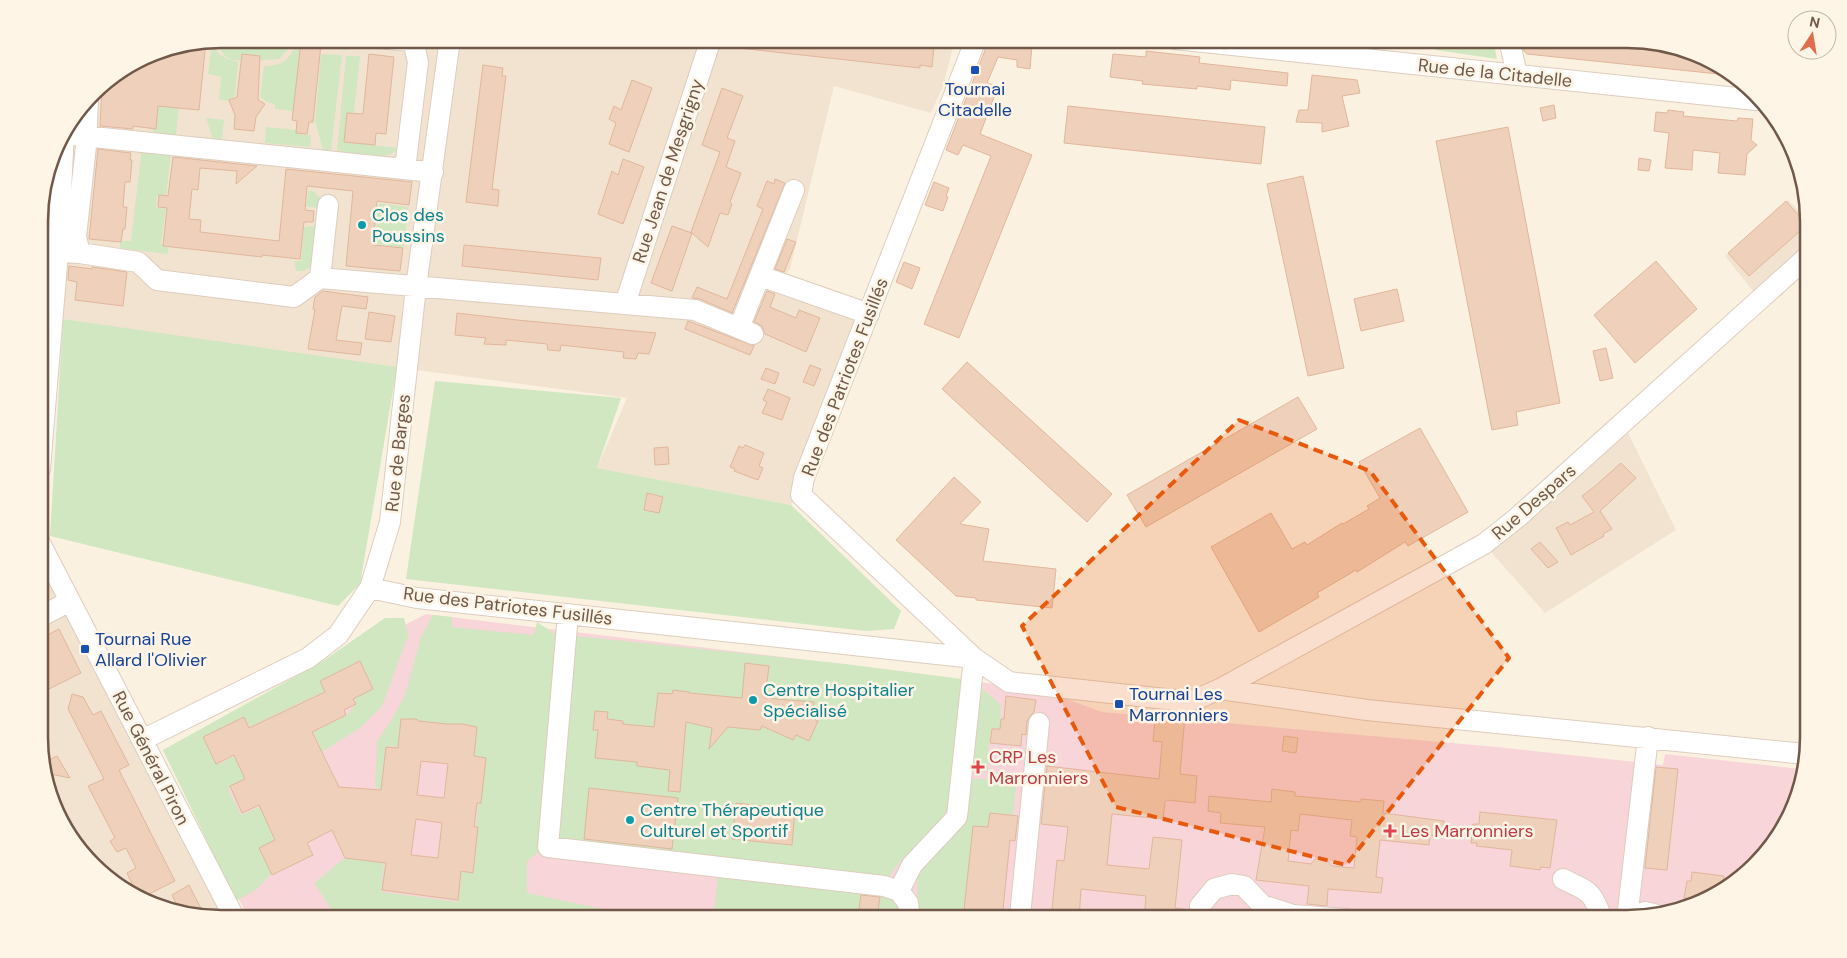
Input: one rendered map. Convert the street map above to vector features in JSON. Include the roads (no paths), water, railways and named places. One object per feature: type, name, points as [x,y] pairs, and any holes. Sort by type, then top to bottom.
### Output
[{"type":"street","points":[[399,168],[406,161],[418,62],[415,48]]},
{"type":"street","name":"Rue de Barges","points":[[142,740],[308,658],[338,635],[370,588],[390,522],[416,287],[449,48]]},
{"type":"street","name":"Rue Jean de Mesgrigny","points":[[625,304],[708,48]]},
{"type":"street","name":"Rue des Patriotes Fusillés","points":[[972,48],[804,478],[801,495],[974,658],[1009,682],[1184,701],[1197,699],[1220,689]]},
{"type":"street","name":"Rue de la Citadelle","points":[[1260,48],[1750,99]]},
{"type":"street","points":[[1511,48],[1516,75]]},
{"type":"street","points":[[80,253],[76,237],[87,109]]},
{"type":"street","points":[[71,134],[433,172]]},
{"type":"street","points":[[48,373],[58,252],[63,148]]},
{"type":"street","points":[[58,252],[80,253],[138,262],[157,280],[294,297],[320,278],[695,310],[746,331],[760,276],[794,190]]},
{"type":"street","points":[[320,278],[328,205]]},
{"type":"street","name":"Rue Despars","points":[[1220,689],[1484,544],[1518,517],[1800,263]]},
{"type":"street","points":[[760,276],[869,314]]},
{"type":"street","name":"Rue Général Piron","points":[[48,558],[230,910]]},
{"type":"street","name":"Rue des Patriotes Fusillés","points":[[370,588],[417,598],[974,658]]},
{"type":"street","points":[[48,613],[70,601]]},
{"type":"street","points":[[568,614],[548,847],[884,886],[899,891],[908,902],[909,910]]},
{"type":"street","points":[[899,891],[912,865],[957,817],[974,658]]},
{"type":"street","points":[[1220,689],[1367,710],[1799,753]]},
{"type":"street","points":[[1021,910],[1039,723]]},
{"type":"street","points":[[1629,910],[1648,737]]},
{"type":"street","points":[[1563,879],[1587,890],[1595,900],[1599,910]]},
{"type":"street","points":[[1201,910],[1200,906],[1214,889],[1232,884],[1244,886],[1262,905],[1278,910]]},
{"type":"place","name":"Tournai Citadelle","points":[[975,70]]},
{"type":"place","name":"Clos des Poussins","points":[[362,225]]},
{"type":"place","name":"Tournai Rue Allard l'Olivier","points":[[85,649]]},
{"type":"place","name":"Centre Hospitalier Spécialisé","points":[[753,700]]},
{"type":"place","name":"Tournai Les Marronniers","points":[[1119,704]]},
{"type":"place","name":"CRP Les Marronniers","points":[[978,767]]},
{"type":"place","name":"Centre Thérapeutique Culturel et Sportif","points":[[630,820]]},
{"type":"place","name":"Les Marronniers","points":[[1390,831]]}]
